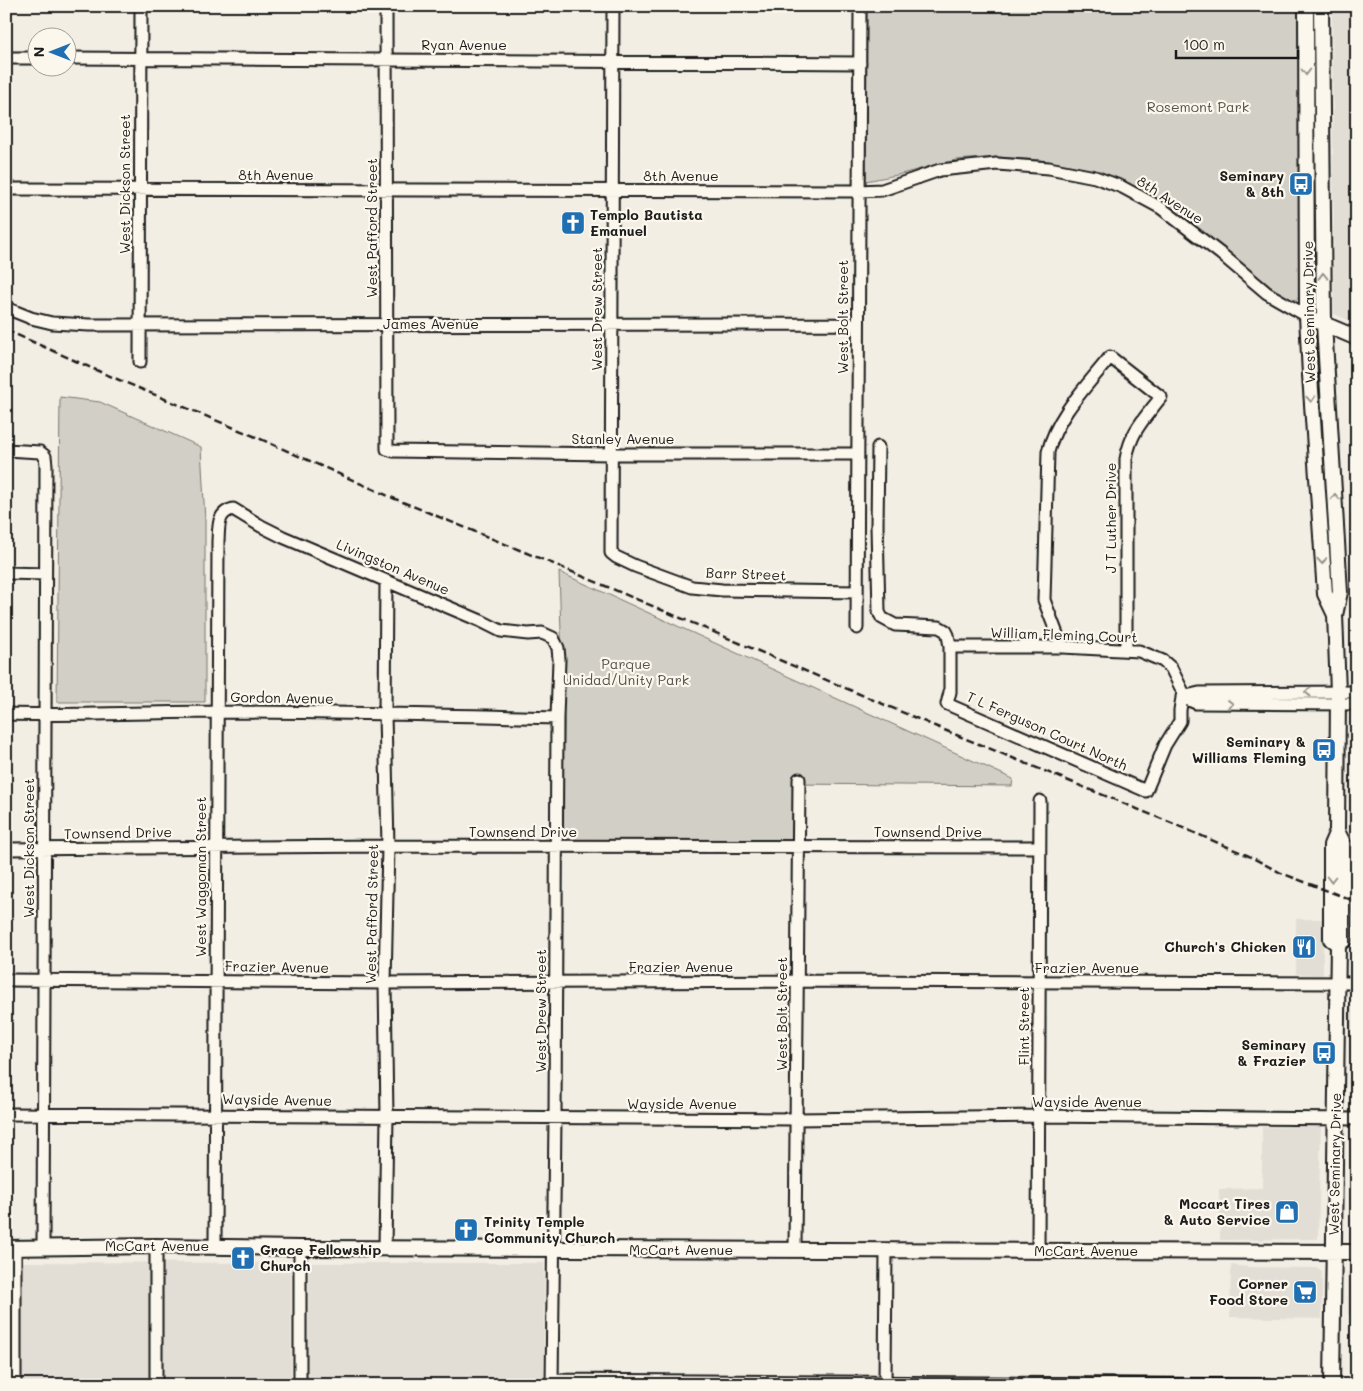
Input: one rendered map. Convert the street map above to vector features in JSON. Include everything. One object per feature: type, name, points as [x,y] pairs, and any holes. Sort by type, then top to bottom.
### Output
[{"type":"main road","name":"West Seminary Drive","points":[[1306,6],[1307,316],[1325,594],[1335,615]]},
{"type":"main road","name":"West Seminary Drive","points":[[1321,6],[1324,324],[1340,592],[1335,615],[1338,698],[1337,831],[1344,845],[1344,940],[1338,944],[1332,1385]]},
{"type":"main road","points":[[1306,184],[1322,185]]},
{"type":"main road","points":[[1307,316],[1357,338]]},
{"type":"main road","name":"McCart Avenue","points":[[10,1248],[215,1246],[300,1248],[1357,1252]]},
{"type":"street","name":"West Dickson Street","points":[[140,362],[141,6]]},
{"type":"street","name":"West Pafford Street","points":[[386,6],[387,449]]},
{"type":"street","name":"West Drew Street","points":[[611,553],[614,6]]},
{"type":"street","name":"West Bolt Street","points":[[857,628],[860,6]]},
{"type":"street","points":[[6,58],[28,58]]},
{"type":"street","name":"Ryan Avenue","points":[[78,58],[860,63]]},
{"type":"street","name":"8th Avenue","points":[[6,190],[859,191],[882,190],[940,170],[996,164],[1049,168],[1095,177],[1122,187],[1161,208],[1268,293],[1307,316]]},
{"type":"street","name":"James Avenue","points":[[6,308],[31,318],[52,323],[140,325],[858,324]]},
{"type":"street","name":"J T Luther Drive","points":[[1062,647],[1044,600],[1048,452],[1051,439],[1059,422],[1110,357],[1161,397],[1136,429],[1128,447],[1126,460],[1126,650]]},
{"type":"street","name":"T L Ferguson Court North","points":[[878,448],[877,534],[879,612],[882,618],[895,625],[939,627],[946,631],[950,647],[950,692],[947,704],[1146,791],[1164,745],[1180,721],[1182,697]]},
{"type":"street","name":"Stanley Avenue","points":[[387,449],[393,451],[612,454],[858,454]]},
{"type":"street","name":"West Dickson Street","points":[[6,450],[40,452],[45,456],[46,464],[43,1247]]},
{"type":"street","name":"Livingston Avenue","points":[[226,511],[233,509],[283,537],[481,620],[501,631],[528,634],[542,633],[553,638]]},
{"type":"street","name":"West Waggoman Street","points":[[215,1246],[218,541],[220,518],[226,511]]},
{"type":"street","name":"Barr Street","points":[[611,553],[635,566],[692,587],[722,590],[857,592]]},
{"type":"street","points":[[6,573],[45,574]]},
{"type":"street","name":"West Pafford Street","points":[[385,1248],[387,1116],[385,983],[388,846],[385,714],[386,581]]},
{"type":"street","name":"West Drew Street","points":[[552,1383],[559,659],[558,648],[553,638]]},
{"type":"street","name":"William Fleming Court","points":[[950,647],[1062,647],[1139,651],[1163,660],[1171,668],[1184,692],[1182,697]]},
{"type":"street","points":[[1182,697],[1199,693],[1281,698],[1338,698],[1357,692]]},
{"type":"street","points":[[1338,698],[1357,704]]},
{"type":"street","name":"Gordon Avenue","points":[[6,714],[217,712],[557,718]]},
{"type":"street","name":"West Bolt Street","points":[[795,1250],[799,779]]},
{"type":"street","name":"Flint Street","points":[[1038,1251],[1040,801]]},
{"type":"street","name":"Townsend Drive","points":[[6,849],[388,846],[1039,847]]},
{"type":"street","name":"Frazier Avenue","points":[[6,980],[385,983],[797,981],[1357,983]]},
{"type":"street","name":"Wayside Avenue","points":[[6,1114],[796,1119],[1038,1116],[1357,1119]]},
{"type":"street","points":[[156,1246],[156,1385]]},
{"type":"street","points":[[10,1248],[14,1385]]},
{"type":"street","points":[[300,1248],[300,1385]]},
{"type":"street","points":[[886,1250],[886,1384]]},
{"type":"street","points":[[552,1383],[1269,1385]]},
{"type":"shaded area","points":[[1332,6],[1357,6],[1357,324],[1334,314]]},
{"type":"shaded area","points":[[1296,919],[1323,919],[1323,975],[1296,974]]},
{"type":"shaded area","points":[[1357,991],[1357,1107],[1350,1107],[1350,994]]},
{"type":"shaded area","points":[[1321,1125],[1318,1239],[1220,1240],[1219,1189],[1262,1188],[1262,1127]]},
{"type":"shaded area","points":[[1349,1128],[1357,1128],[1357,1175],[1350,1175]]},
{"type":"shaded area","points":[[1350,1194],[1357,1194],[1357,1240],[1350,1240]]},
{"type":"shaded area","points":[[6,1262],[291,1263],[291,1385],[6,1385]]},
{"type":"shaded area","points":[[309,1263],[544,1263],[544,1385],[308,1385]]},
{"type":"shaded area","points":[[1231,1265],[1318,1268],[1322,1272],[1322,1319],[1230,1317]]},
{"type":"shaded area","points":[[1351,1269],[1357,1269],[1357,1315],[1348,1315],[1347,1273]]},
{"type":"green space","name":"Rosemont Park","points":[[867,6],[1301,6],[1302,295],[1295,300],[1287,299],[1159,200],[1087,169],[1040,160],[998,157],[956,160],[866,181]]},
{"type":"green space","points":[[60,397],[100,402],[201,447],[205,521],[205,702],[57,702]]},
{"type":"green space","name":"Parque Unidad/Unity Park","points":[[559,572],[1013,779],[1012,786],[793,784],[792,843],[562,842],[564,721]]},
{"type":"railway","points":[[6,330],[393,498],[937,727],[1169,822],[1249,856],[1281,873],[1357,902]]},
{"type":"place","name":"Seminary & 8th","points":[[1301,184]]},
{"type":"place","name":"Templo Bautista Emanuel","points":[[573,223]]},
{"type":"place","name":"Seminary & Williams Fleming","points":[[1324,750]]},
{"type":"place","name":"Church's Chicken","points":[[1304,947]]},
{"type":"place","name":"Seminary & Frazier","points":[[1324,1053]]},
{"type":"place","name":"Mccart Tires & Auto Service","points":[[1287,1212]]},
{"type":"place","name":"Trinity Temple Community Church","points":[[466,1230]]},
{"type":"place","name":"Grace Fellowship Church","points":[[243,1258]]},
{"type":"place","name":"Corner Food Store","points":[[1305,1292]]}]
